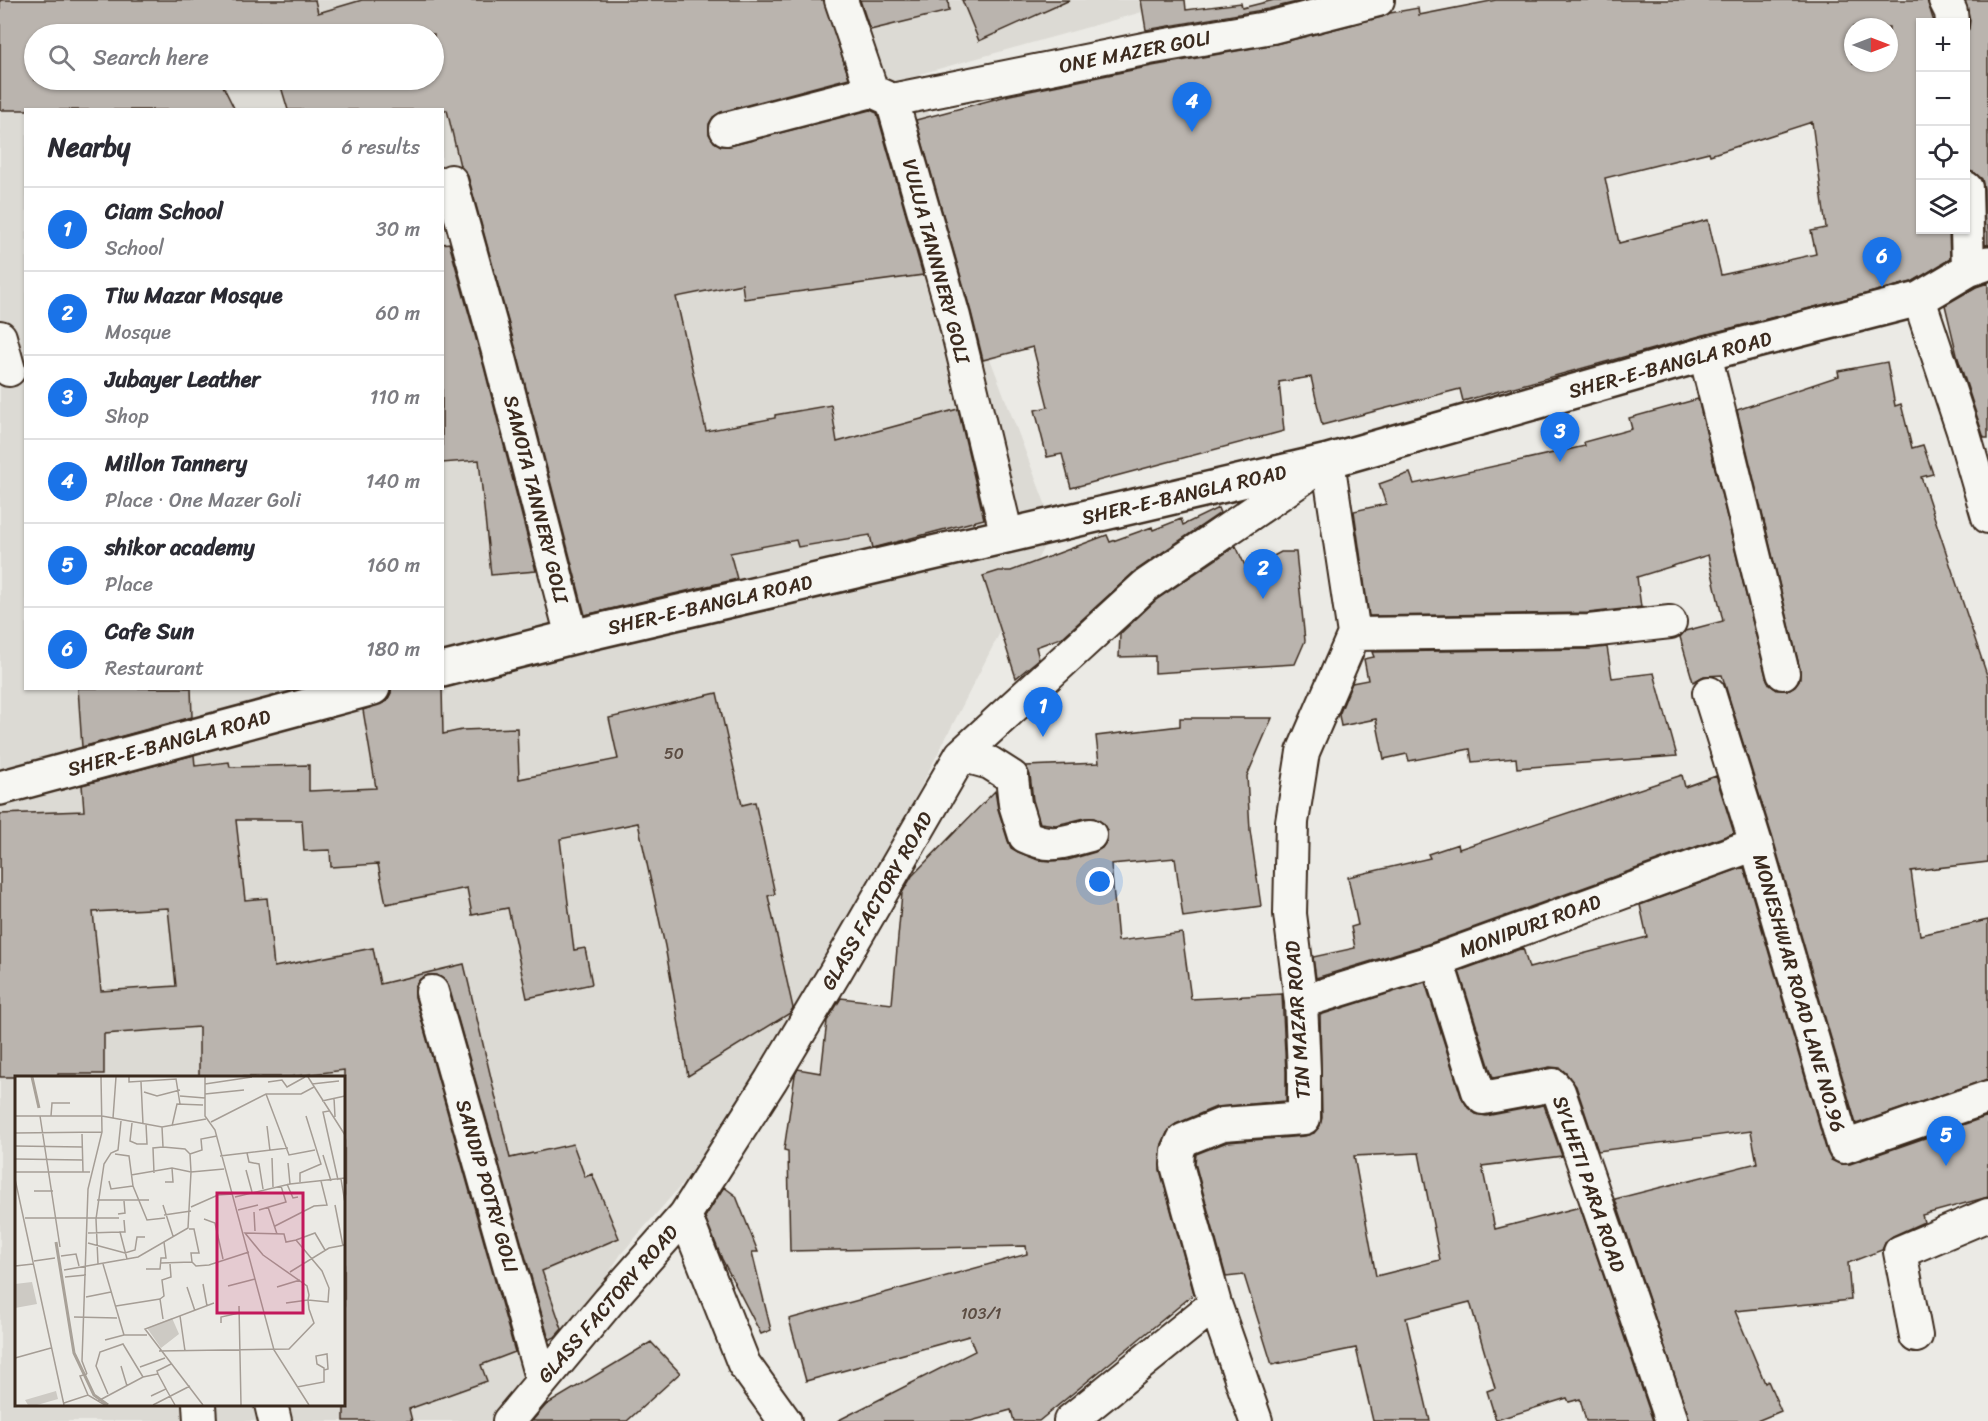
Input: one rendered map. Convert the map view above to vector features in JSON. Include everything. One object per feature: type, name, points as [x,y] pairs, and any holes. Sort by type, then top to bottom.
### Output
[{"type":"street","name":"VULUA TANNNERY GOLI","points":[[841,0],[882,95],[954,317],[1007,536]]},
{"type":"street","name":"ONE MAZER GOLI","points":[[726,129],[882,95],[1272,27],[1378,0]]},
{"type":"street","points":[[1945,0],[1952,18]]},
{"type":"street","name":"SAMOTA TANNERY GOLI","points":[[451,182],[501,362],[572,637]]},
{"type":"street","points":[[1970,218],[1978,266]]},
{"type":"street","name":"SHER-E-BANGLA ROAD","points":[[444,669],[572,637],[1328,461],[1706,354],[1919,299],[1978,266]]},
{"type":"street","points":[[1919,299],[1963,431],[1988,517]]},
{"type":"street","points":[[0,337],[12,370]]},
{"type":"street","points":[[1706,354],[1784,673]]},
{"type":"street","points":[[1328,461],[1354,634],[1589,630],[1670,622]]},
{"type":"street","name":"GLASS FACTORY ROAD","points":[[509,1421],[685,1215],[789,1050],[961,755],[1144,586],[1328,461]]},
{"type":"street","name":"TIN MAZAR ROAD","points":[[1215,1304],[1180,1178],[1177,1165],[1178,1151],[1183,1140],[1223,1124],[1304,1118],[1301,1002],[1290,914],[1292,822],[1303,752],[1354,634]]},
{"type":"street","name":"SHER-E-BANGLA ROAD","points":[[0,788],[366,690]]},
{"type":"street","name":"MONESHWAR ROAD LANE NO.96","points":[[1709,693],[1756,844],[1844,1148],[1988,1096]]},
{"type":"street","points":[[961,755],[990,764],[1012,777],[1015,804],[1025,836],[1041,844],[1060,843],[1090,835]]},
{"type":"street","name":"MONIPURI ROAD","points":[[1301,1002],[1437,960],[1756,844]]},
{"type":"street","name":"SYLHETI PARA ROAD","points":[[1437,960],[1478,1091],[1483,1098],[1553,1085],[1559,1092],[1672,1421]]},
{"type":"street","name":"SANDIP POTRY GOLI","points":[[432,992],[542,1381]]},
{"type":"street","points":[[685,1215],[744,1364],[785,1421]]},
{"type":"street","points":[[1916,1335],[1900,1252],[1988,1215]]},
{"type":"street","points":[[1070,1421],[1215,1304],[1256,1421]]},
{"type":"street","points":[[199,1406],[200,1421]]},
{"type":"street","points":[[272,1406],[275,1421]]},
{"type":"shaded area","points":[[0,0],[1185,0],[920,74],[975,319],[1054,527],[767,1087],[621,1254],[513,1421],[0,1421]]},
{"type":"building","points":[[0,0],[315,0],[318,13],[362,0],[824,0],[849,78],[721,112],[713,117],[709,124],[709,134],[714,142],[721,146],[730,146],[870,110],[877,113],[923,275],[744,299],[742,284],[676,297],[706,431],[831,405],[837,442],[958,409],[984,519],[873,548],[870,535],[798,547],[796,540],[730,553],[737,579],[585,615],[518,357],[468,176],[460,166],[447,110],[444,108],[287,108],[282,90],[444,90],[444,24],[24,24],[24,90],[225,90],[234,108],[0,110]]},
{"type":"building","points":[[860,0],[948,0],[949,11],[870,30]]},
{"type":"building","points":[[962,0],[1070,0],[979,41]]},
{"type":"building","points":[[1141,0],[1185,0],[1186,10],[1241,3],[1242,8],[1274,0],[1305,0],[1268,9],[1146,30]]},
{"type":"building","points":[[1496,0],[1927,0],[1933,18],[1916,18],[1916,234],[1949,234],[1950,259],[1912,282],[1700,336],[1463,401],[1460,389],[1322,425],[1311,377],[1279,382],[1284,431],[1071,488],[1062,454],[1047,457],[1035,410],[1048,407],[1033,347],[983,360],[916,120],[1010,95],[1276,44],[1390,13],[1418,8],[1419,15]],"holes":[[[1812,122],[1826,228],[1811,231],[1816,254],[1721,275],[1708,220],[1619,243],[1605,178],[1709,152],[1710,155]]]},
{"type":"building","points":[[1965,0],[1988,0],[1988,245],[1985,245],[1982,179],[1970,172],[1970,18]]},
{"type":"building","points":[[449,243],[484,367],[536,571],[491,575],[479,460],[444,463],[444,244]]},
{"type":"building","points":[[1988,283],[1988,438],[1984,438],[1957,355],[1945,305],[1976,287]]},
{"type":"building","points":[[1887,362],[1895,406],[1901,404],[1912,448],[1923,445],[1933,474],[1921,477],[1988,678],[1988,862],[1911,871],[1920,935],[1988,920],[1988,1079],[1856,1124],[1773,839],[1722,675],[1704,676],[1693,682],[1680,637],[1685,631],[1723,621],[1708,555],[1637,577],[1641,607],[1588,613],[1369,616],[1354,511],[1386,504],[1379,484],[1410,473],[1414,484],[1585,446],[1584,442],[1632,429],[1629,418],[1698,399],[1766,677],[1770,685],[1777,690],[1788,690],[1800,679],[1800,669],[1737,410],[1839,376],[1838,371]]},
{"type":"building","points":[[1218,508],[1220,513],[1135,571],[1063,637],[1036,647],[1039,659],[1016,678],[983,576],[999,571],[1011,571],[1107,535],[1110,542],[1152,527],[1153,530],[1181,519],[1183,525]]},
{"type":"building","points":[[1236,546],[1247,570],[1281,552],[1296,552],[1305,641],[1295,664],[1155,673],[1155,656],[1119,657],[1120,634],[1156,600]]},
{"type":"building","points":[[1607,647],[1612,678],[1654,673],[1677,756],[1517,768],[1516,758],[1472,762],[1470,749],[1409,761],[1407,754],[1384,759],[1376,719],[1341,726],[1339,715],[1352,683],[1368,680],[1364,659],[1374,657],[1372,652]]},
{"type":"building","points":[[78,690],[191,690],[192,717],[82,747]]},
{"type":"building","points":[[391,690],[442,690],[443,734],[462,730],[517,728],[519,779],[618,759],[609,718],[717,693],[742,805],[755,802],[775,894],[768,896],[793,1008],[790,1013],[688,1076],[665,946],[638,823],[560,839],[574,950],[585,948],[592,984],[527,998],[508,908],[472,915],[467,888],[386,904],[378,864],[331,867],[330,850],[304,851],[302,820],[236,820],[245,900],[267,898],[274,967],[373,948],[380,984],[464,964],[510,1158],[573,1144],[585,1177],[592,1174],[619,1238],[542,1271],[562,1329],[549,1340],[449,987],[445,980],[437,975],[428,975],[420,979],[415,987],[415,997],[515,1352],[481,1365],[487,1381],[409,1409],[412,1421],[344,1421],[344,1070],[297,1076],[199,1076],[199,1027],[104,1034],[104,1074],[0,1077],[0,814],[84,811],[82,785],[194,755],[195,766],[229,762],[230,767],[309,765],[309,791],[376,788],[363,710],[386,702]],"holes":[[[168,908],[176,986],[101,991],[93,912]]]},
{"type":"building","points":[[1180,718],[1272,718],[1247,776],[1250,830],[1261,906],[1183,917],[1175,858],[1111,864],[1118,941],[1182,933],[1191,999],[1282,994],[1286,1071],[1286,1101],[1216,1107],[1176,1124],[1167,1133],[1162,1144],[1160,1170],[1194,1294],[1039,1421],[1014,1421],[1011,1410],[971,1421],[837,1421],[975,1351],[969,1336],[806,1381],[789,1319],[1027,1254],[1026,1246],[790,1251],[788,1151],[784,1150],[795,1075],[798,1069],[821,1073],[827,1021],[841,998],[892,1004],[902,893],[912,876],[995,791],[998,809],[1011,848],[1038,860],[1051,861],[1068,860],[1095,852],[1102,848],[1107,840],[1107,831],[1103,823],[1094,818],[1056,825],[1040,823],[1026,766],[1099,763],[1096,736],[1180,726]]},
{"type":"building","points":[[1682,775],[1685,787],[1716,776],[1734,833],[1431,943],[1316,978],[1313,957],[1355,948],[1351,927],[1358,925],[1348,877],[1430,858],[1428,854],[1458,844],[1459,849]]},
{"type":"building","points":[[1744,867],[1831,1160],[1840,1164],[1850,1164],[1988,1116],[1988,1197],[1922,1215],[1924,1222],[1893,1236],[1886,1241],[1882,1250],[1848,1263],[1851,1300],[1735,1311],[1765,1383],[1768,1381],[1781,1411],[1757,1421],[1690,1421],[1615,1199],[1757,1163],[1751,1131],[1598,1151],[1576,1086],[1560,1068],[1550,1067],[1493,1078],[1459,971],[1523,948],[1529,968],[1647,937],[1640,905]]},
{"type":"building","points":[[1425,982],[1461,1096],[1468,1108],[1476,1114],[1486,1116],[1544,1105],[1562,1156],[1482,1166],[1495,1229],[1580,1207],[1653,1421],[1586,1421],[1580,1399],[1569,1402],[1567,1398],[1496,1420],[1487,1391],[1495,1388],[1470,1302],[1406,1318],[1430,1421],[1373,1421],[1356,1348],[1272,1365],[1244,1275],[1226,1277],[1195,1163],[1196,1154],[1227,1142],[1305,1136],[1314,1133],[1320,1126],[1322,1118],[1320,1015]],"holes":[[[1419,1153],[1440,1260],[1376,1276],[1354,1156]]]},
{"type":"building","points":[[724,1187],[736,1196],[758,1252],[752,1252],[771,1330],[761,1334],[722,1259],[705,1217]]},
{"type":"building","points":[[651,1342],[680,1373],[627,1421],[532,1421],[546,1405]]},
{"type":"place","name":"Millon Tannery","points":[[1192,132]]},
{"type":"place","name":"Cafe Sun","points":[[1882,287]]},
{"type":"place","name":"Jubayer Leather","points":[[1560,462]]},
{"type":"place","name":"Tiw Mazar Mosque","points":[[1263,599]]},
{"type":"place","name":"Ciam School","points":[[1043,737]]},
{"type":"place","name":"shikor academy","points":[[1946,1166]]}]
